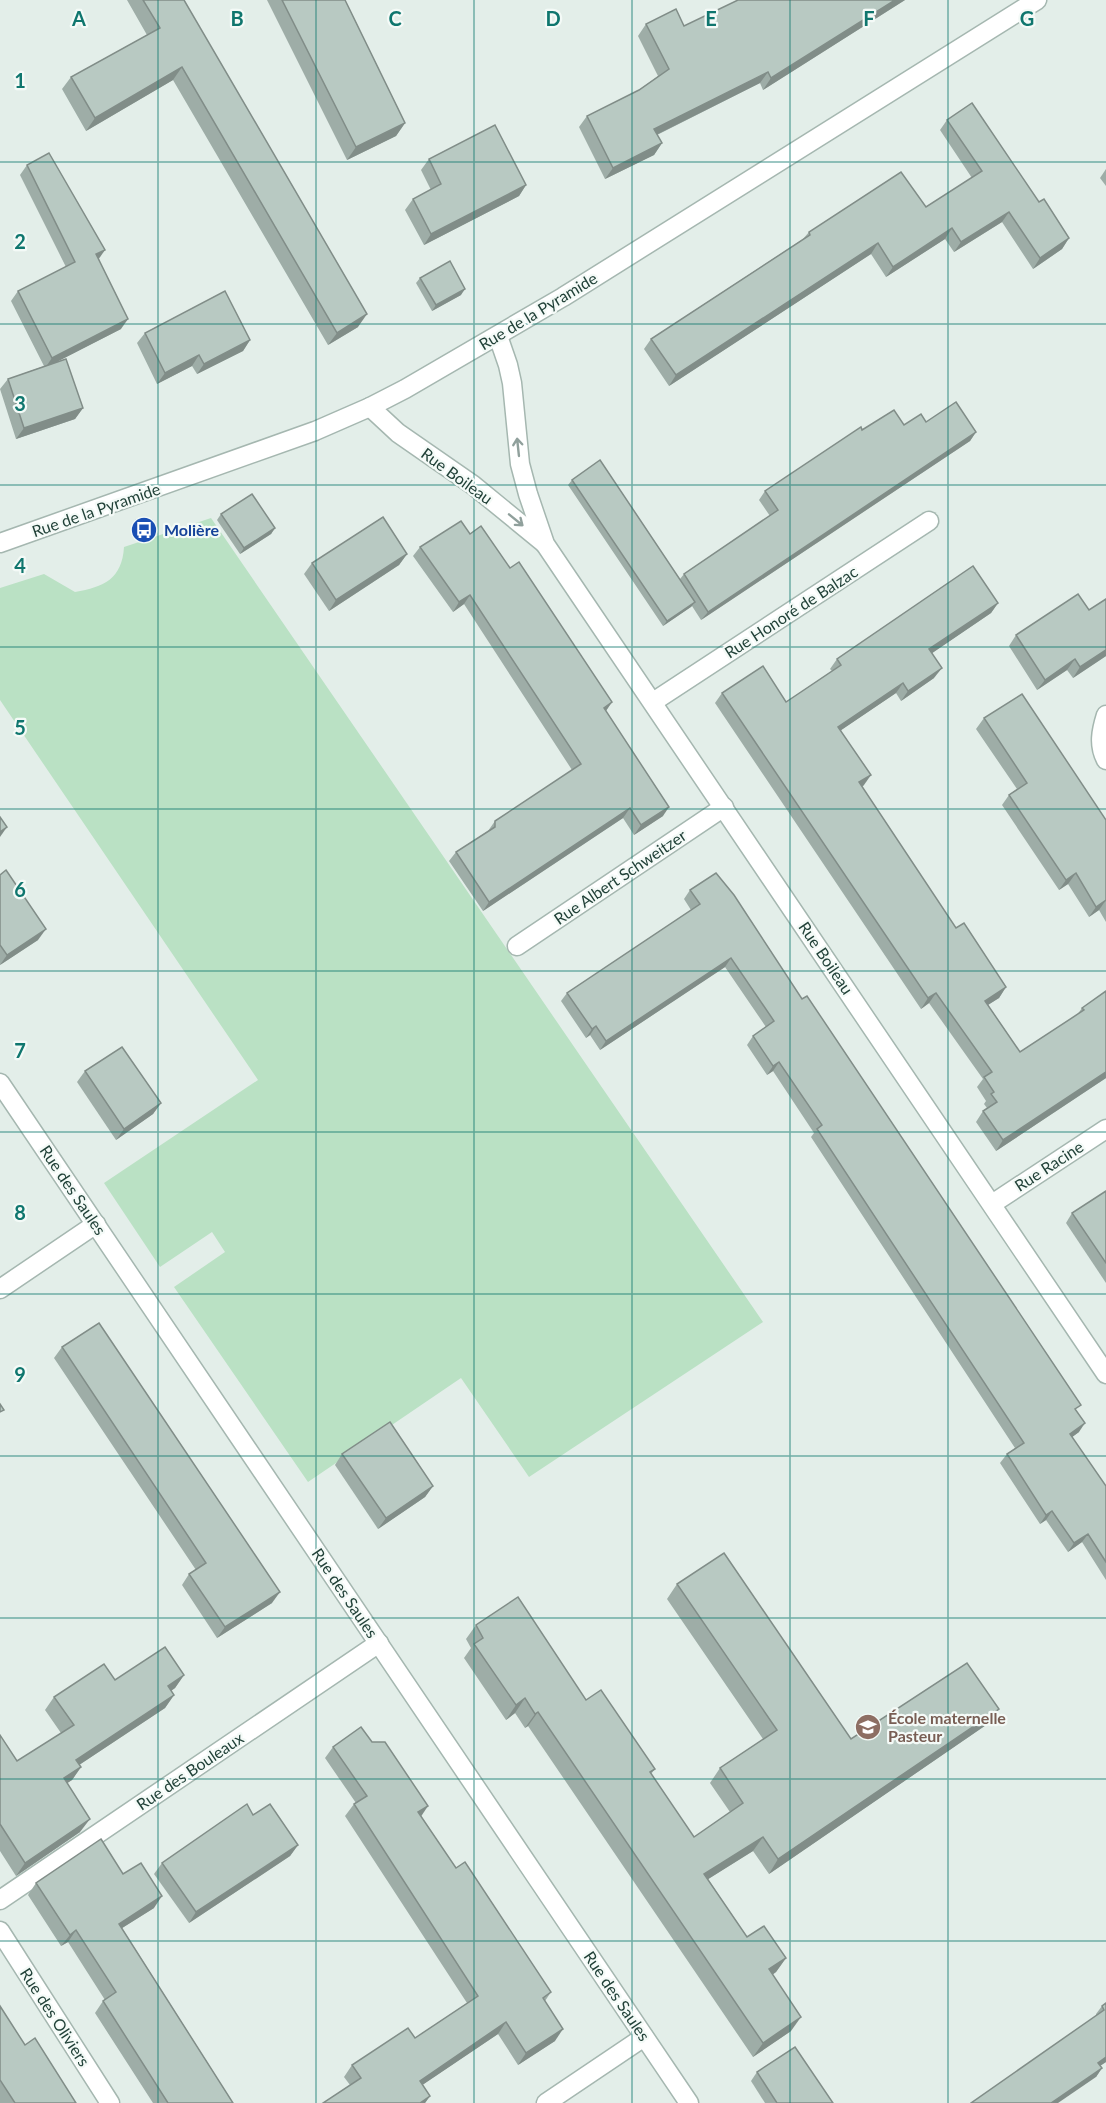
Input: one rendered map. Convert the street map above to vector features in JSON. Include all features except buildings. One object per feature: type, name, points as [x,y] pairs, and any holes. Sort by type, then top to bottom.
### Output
[{"type":"street","name":"Rue de la Pyramide","points":[[0,543],[280,444],[370,407],[441,370],[1037,0]]},
{"type":"street","name":"Rue Boileau","points":[[498,336],[512,383],[520,464],[545,544],[1106,1374]]},
{"type":"street","name":"Rue Boileau","points":[[370,407],[398,433],[473,486],[545,544]]},
{"type":"street","name":"Rue Honoré de Balzac","points":[[653,702],[928,521]]},
{"type":"street","points":[[1103,723],[1100,743],[1106,760]]},
{"type":"street","name":"Rue Albert Schweitzer","points":[[517,946],[724,807]]},
{"type":"street","name":"Rue des Saules","points":[[0,1083],[689,2103]]},
{"type":"street","name":"Rue Racine","points":[[992,1204],[1106,1129]]},
{"type":"street","points":[[0,1289],[96,1224]]},
{"type":"street","name":"Rue des Bouleaux","points":[[0,1900],[379,1642]]},
{"type":"street","name":"Rue des Oliviers","points":[[0,1931],[110,2103]]},
{"type":"street","points":[[546,2103],[644,2037]]},
{"type":"green space","points":[[211,518],[763,1322],[529,1477],[461,1378],[308,1482],[174,1287],[225,1252],[212,1232],[160,1267],[104,1183],[258,1080],[0,700],[0,588],[44,574],[75,592],[95,587],[110,580],[115,574],[123,558],[124,547]]},
{"type":"place","name":"Molière","points":[[144,530]]},
{"type":"place","name":"École maternelle Pasteur","points":[[868,1727]]}]
